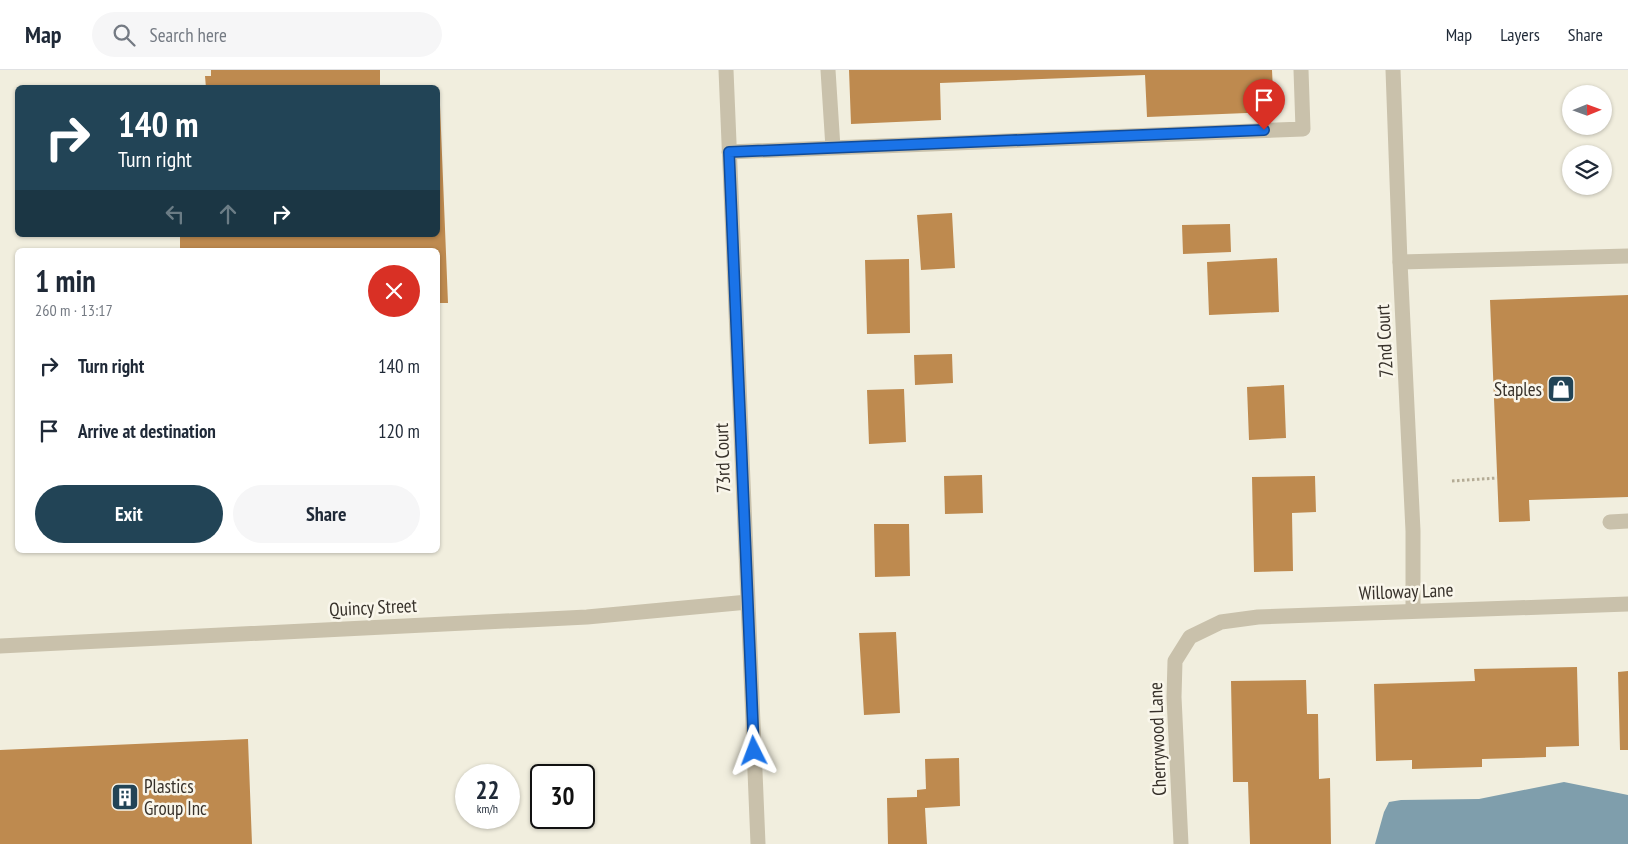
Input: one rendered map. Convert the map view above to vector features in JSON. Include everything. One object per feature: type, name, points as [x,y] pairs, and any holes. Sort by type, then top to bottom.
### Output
[{"type":"street","name":"73rd Court","points":[[726,70],[758,844]]},
{"type":"street","points":[[828,70],[833,148]]},
{"type":"street","points":[[729,152],[1303,129],[1301,70]]},
{"type":"street","name":"72nd Court","points":[[1393,70],[1413,531],[1413,611]]},
{"type":"street","points":[[1400,262],[1628,256]]},
{"type":"street","points":[[1610,522],[1628,521]]},
{"type":"street","name":"Quincy Street","points":[[0,646],[580,617],[748,602]]},
{"type":"street","name":"Willoway Lane","points":[[1190,637],[1221,622],[1258,618],[1628,604]]},
{"type":"street","name":"Cherrywood Lane","points":[[1180,844],[1174,697],[1175,661],[1190,637]]},
{"type":"path","points":[[1452,481],[1497,478]]},
{"type":"water","points":[[1564,782],[1628,795],[1628,844],[1375,844],[1384,812],[1389,802],[1401,800],[1479,799]]},
{"type":"building","points":[[211,70],[380,70],[380,85],[206,85],[205,76],[211,76]]},
{"type":"building","points":[[849,70],[1272,70],[1274,112],[1147,117],[1145,75],[940,83],[941,120],[851,124]]},
{"type":"building","points":[[440,105],[448,303],[440,303],[440,248],[180,248],[180,237],[440,237]]},
{"type":"building","points":[[952,213],[955,268],[921,270],[917,215]]},
{"type":"building","points":[[1230,224],[1231,252],[1183,254],[1182,225]]},
{"type":"building","points":[[1277,258],[1279,312],[1209,315],[1207,262]]},
{"type":"building","points":[[909,259],[910,333],[867,334],[865,260]]},
{"type":"building","name":"Staples","points":[[1628,295],[1628,497],[1529,500],[1530,521],[1499,522],[1490,300]]},
{"type":"building","points":[[952,354],[953,383],[915,385],[914,355]]},
{"type":"building","points":[[1284,385],[1286,438],[1249,440],[1247,387]]},
{"type":"building","points":[[904,389],[906,442],[869,444],[867,390]]},
{"type":"building","points":[[982,475],[983,513],[945,514],[944,476]]},
{"type":"building","points":[[1315,476],[1316,512],[1292,513],[1293,571],[1254,572],[1252,477]]},
{"type":"building","points":[[874,524],[909,524],[910,576],[875,577]]},
{"type":"building","points":[[896,632],[900,713],[864,715],[859,633]]},
{"type":"building","points":[[1577,667],[1579,746],[1546,747],[1546,757],[1482,759],[1482,767],[1412,769],[1412,760],[1376,761],[1374,684],[1475,681],[1474,669]]},
{"type":"building","points":[[1628,671],[1628,750],[1620,750],[1618,672]]},
{"type":"building","points":[[1306,680],[1307,714],[1318,714],[1319,779],[1330,778],[1331,844],[1250,844],[1248,782],[1233,782],[1231,681]]},
{"type":"building","name":"Plastics Group Inc","points":[[248,739],[252,844],[0,844],[0,750]]},
{"type":"building","points":[[959,758],[960,806],[925,808],[927,844],[888,844],[887,798],[917,797],[917,790],[926,789],[925,759]]},
{"type":"place","name":"Staples","points":[[1561,389]]},
{"type":"place","name":"Plastics Group Inc","points":[[125,797]]},
{"type":"route","points":[[754,751],[729,152],[1264,130]]}]
